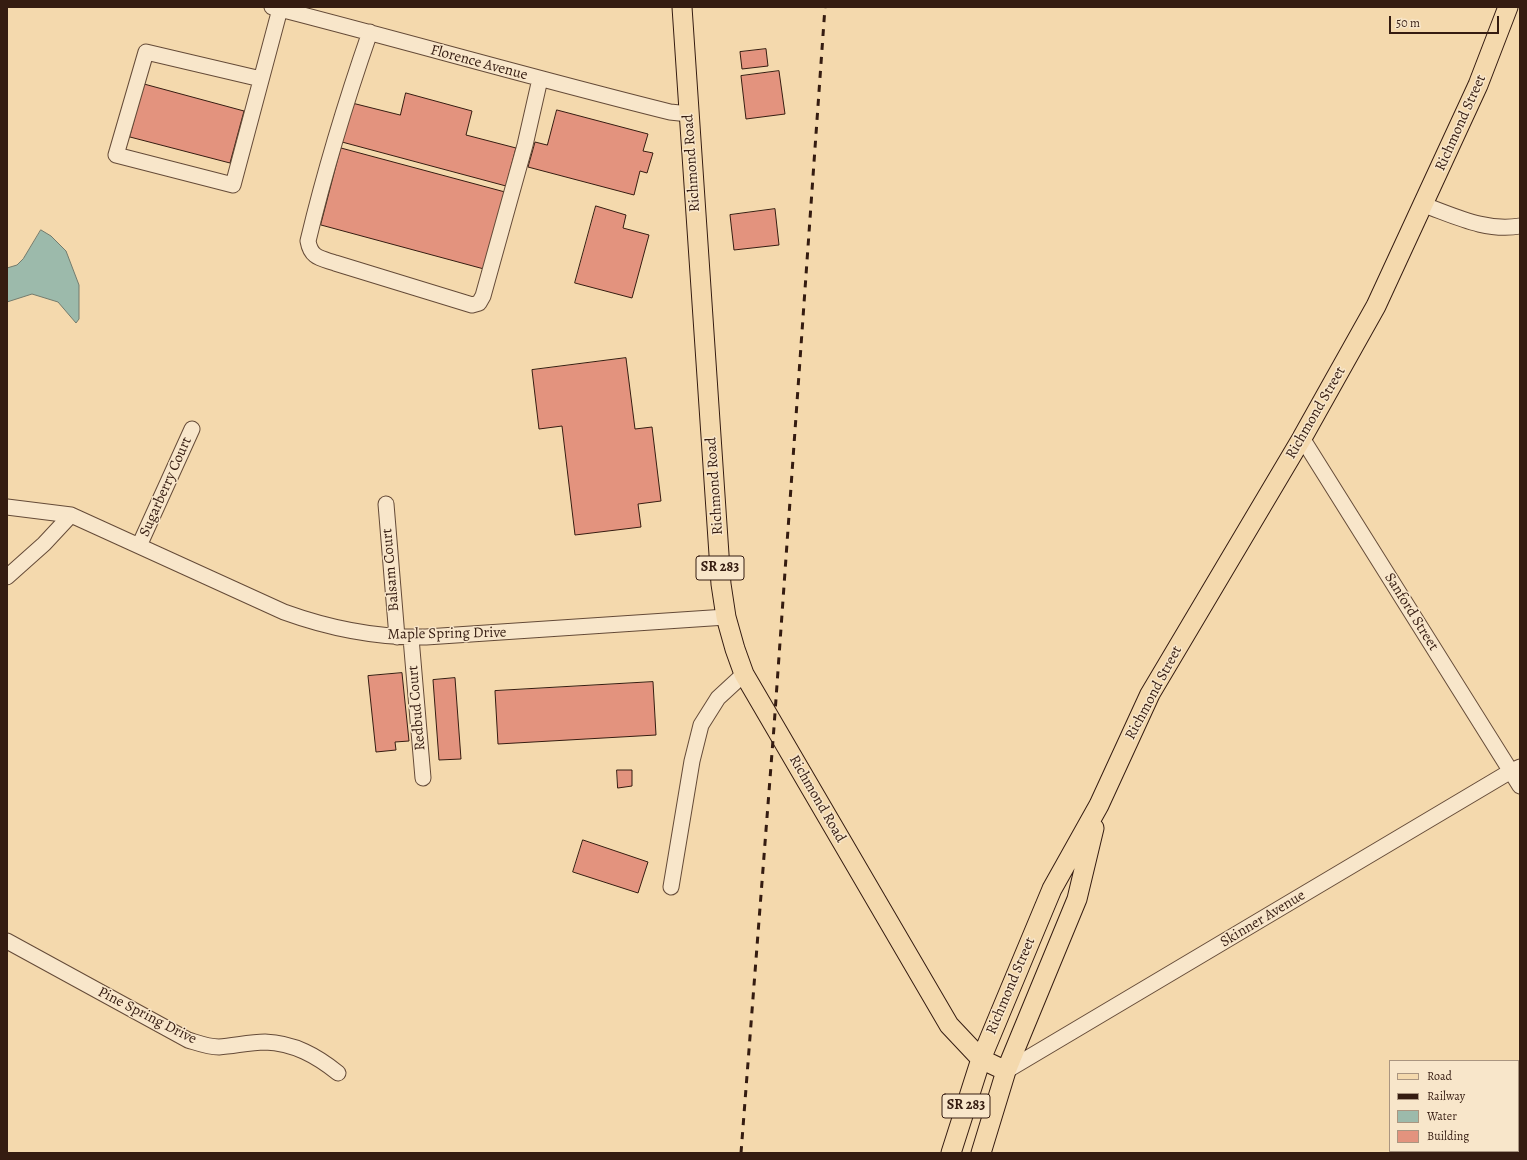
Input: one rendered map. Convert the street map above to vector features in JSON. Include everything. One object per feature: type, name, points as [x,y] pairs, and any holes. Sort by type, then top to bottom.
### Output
[{"type":"main road","name":"Richmond Road","points":[[682,7],[721,584],[726,617],[735,649],[744,674],[949,1025],[981,1059],[1006,1071]]},
{"type":"main road","name":"Richmond Street","points":[[952,1153],[981,1059],[1052,889],[1099,806],[1150,694],[1302,438],[1376,306],[1424,205],[1478,85],[1508,7]]},
{"type":"main road","name":"Richmond Street","points":[[980,1153],[1006,1071],[1077,900],[1099,806]]},
{"type":"street","name":"Florence Avenue","points":[[275,8],[370,32],[540,79],[670,112],[689,114]]},
{"type":"street","points":[[261,79],[146,52],[116,155],[232,185],[261,79],[275,8]]},
{"type":"street","points":[[370,32],[349,91],[329,158],[308,241],[309,249],[313,255],[335,263],[472,305],[479,303],[483,296],[525,145],[540,79]]},
{"type":"street","points":[[1424,205],[1480,225],[1506,228],[1520,226]]},
{"type":"street","name":"Sugarberry Court","points":[[139,546],[192,429]]},
{"type":"street","name":"Sanford Street","points":[[1302,438],[1515,769],[1520,786]]},
{"type":"street","name":"Balsam Court","points":[[386,504],[404,637]]},
{"type":"street","name":"Maple Spring Drive","points":[[7,507],[71,515],[284,612],[313,623],[378,636],[404,637],[510,632],[726,617]]},
{"type":"street","points":[[7,577],[44,544],[71,515]]},
{"type":"street","name":"Redbud Court","points":[[404,637],[423,778]]},
{"type":"street","points":[[671,887],[692,762],[701,724],[718,698],[744,674]]},
{"type":"street","name":"Skinner Avenue","points":[[1006,1071],[1515,769]]},
{"type":"street","name":"Pine Spring Drive","points":[[7,941],[188,1040],[217,1047],[266,1042],[282,1044],[295,1047],[310,1054],[338,1073]]},
{"type":"water","points":[[41,230],[51,236],[66,251],[79,285],[79,319],[76,323],[58,302],[32,294],[7,302],[7,268],[17,265],[23,259]]},
{"type":"building","points":[[766,49],[768,66],[742,69],[740,52]]},
{"type":"building","points":[[779,71],[785,114],[746,119],[741,76]]},
{"type":"building","points":[[144,84],[244,111],[230,163],[130,137]]},
{"type":"building","points":[[406,93],[472,111],[466,135],[516,148],[506,186],[342,142],[352,103],[400,115]]},
{"type":"building","points":[[557,110],[648,134],[643,151],[653,153],[647,173],[640,171],[634,195],[528,167],[535,142],[547,145]]},
{"type":"building","points":[[341,148],[505,192],[484,269],[321,225]]},
{"type":"building","points":[[596,206],[626,215],[623,228],[649,235],[632,298],[575,283]]},
{"type":"building","points":[[775,209],[779,245],[734,250],[730,215]]},
{"type":"building","points":[[626,358],[635,429],[652,427],[661,501],[638,504],[641,527],[575,535],[562,426],[539,429],[532,370]]},
{"type":"building","points":[[402,673],[409,741],[395,742],[396,750],[376,752],[368,676]]},
{"type":"building","points":[[455,678],[461,759],[439,760],[433,680]]},
{"type":"building","points":[[653,682],[656,735],[498,744],[495,691]]},
{"type":"building","points":[[617,770],[632,770],[632,786],[618,788]]},
{"type":"building","points":[[583,840],[648,862],[638,893],[573,872]]},
{"type":"railway","points":[[741,1153],[774,727],[825,7]]}]
